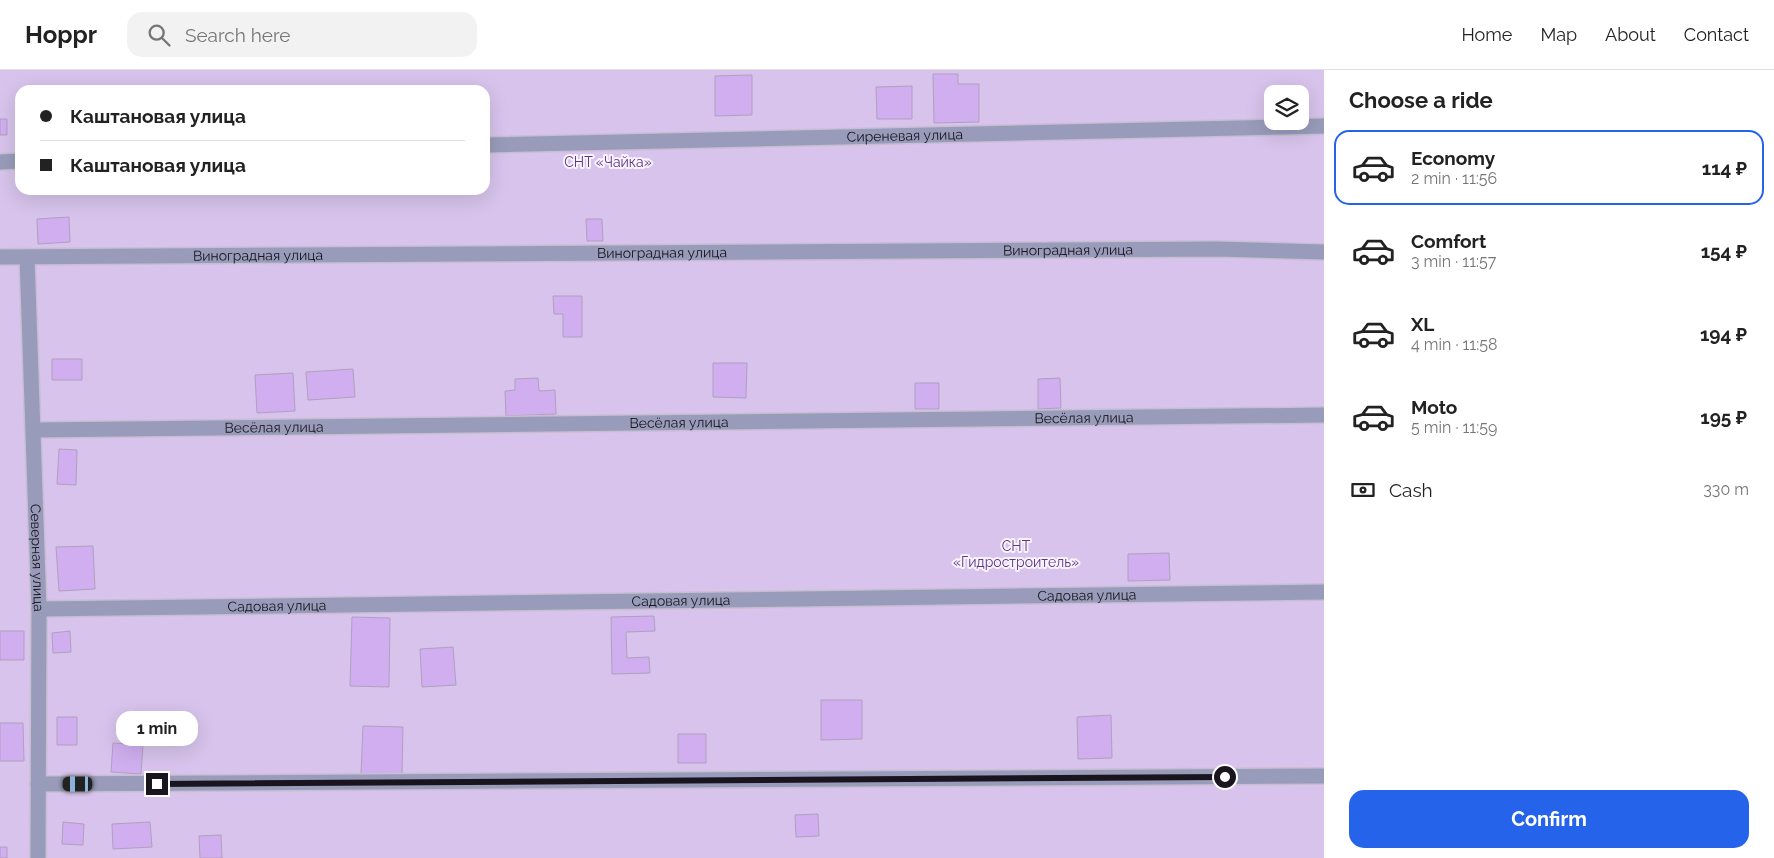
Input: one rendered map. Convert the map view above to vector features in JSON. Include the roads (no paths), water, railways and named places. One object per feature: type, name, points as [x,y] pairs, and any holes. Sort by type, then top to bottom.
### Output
[{"type":"street","name":"Сиреневая улица","points":[[490,146],[1324,126]]},
{"type":"street","points":[[0,162],[15,161]]},
{"type":"street","name":"Виноградная улица","points":[[0,257],[1206,250],[1324,252]]},
{"type":"street","name":"Северная улица","points":[[27,257],[39,609],[38,858]]},
{"type":"street","name":"Весёлая улица","points":[[34,430],[1324,415]]},
{"type":"street","name":"Садовая улица","points":[[39,609],[1324,592]]},
{"type":"street","points":[[38,784],[1324,776]]},
{"type":"park label","name":"СНТ «Чайка»","points":[[608,162]]},
{"type":"park label","name":"СНТ «Гидростроитель»","points":[[1016,554]]}]
